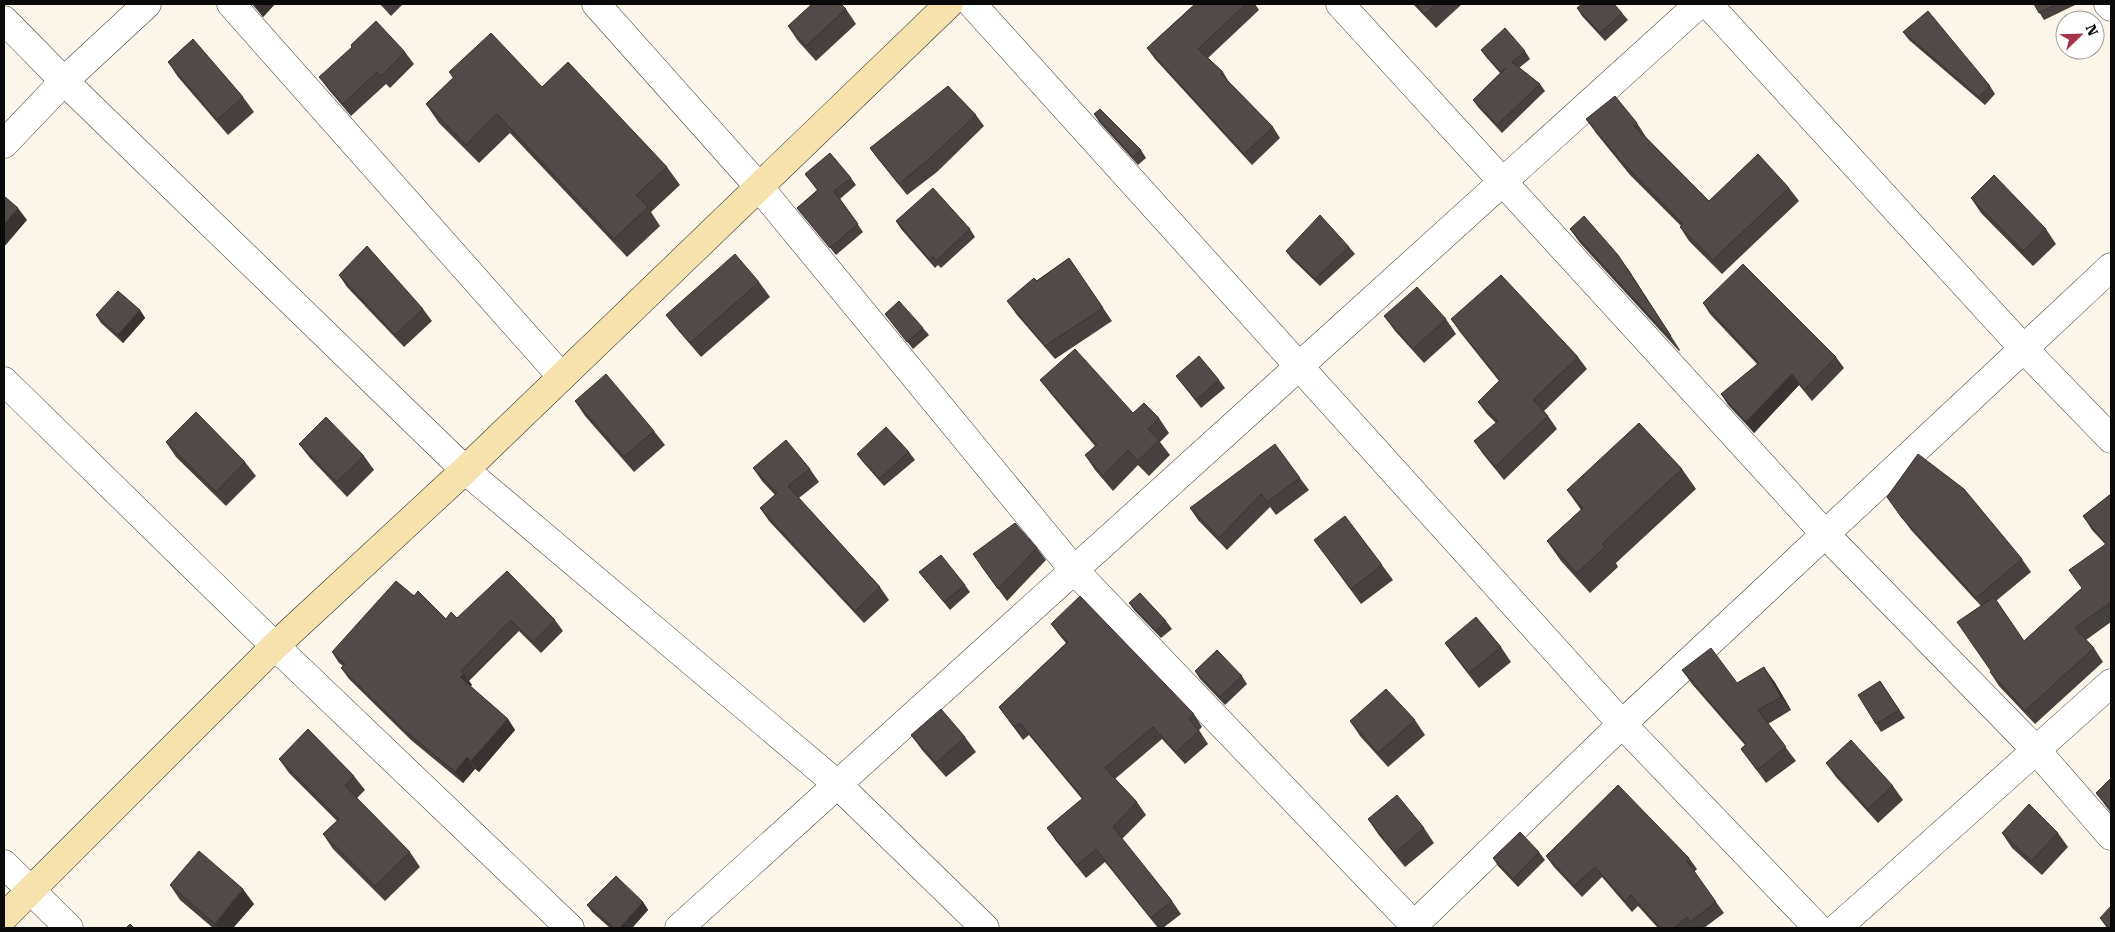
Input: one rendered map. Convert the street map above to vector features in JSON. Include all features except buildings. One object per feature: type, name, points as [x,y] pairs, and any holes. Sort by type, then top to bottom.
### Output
[{"type":"street","points":[[4,144],[64,81],[147,4]]},
{"type":"street","points":[[231,4],[562,376]]},
{"type":"street","points":[[596,4],[760,188],[1074,570],[1414,927],[1622,724],[2111,267]]},
{"type":"street","points":[[4,917],[275,646],[465,470],[760,188],[948,4]]},
{"type":"street","points":[[972,4],[1622,724],[1818,928]]},
{"type":"street","points":[[1340,4],[1826,534],[2036,750],[2111,836]]},
{"type":"street","points":[[680,928],[1699,4]]},
{"type":"street","points":[[1708,4],[2024,349],[2111,439]]},
{"type":"street","points":[[2108,4],[2111,7]]},
{"type":"street","points":[[4,20],[64,81],[465,470],[837,784],[985,928]]},
{"type":"street","points":[[4,381],[275,646],[570,928]]},
{"type":"street","points":[[1837,928],[2111,682]]},
{"type":"street","points":[[4,864],[69,928]]}]
